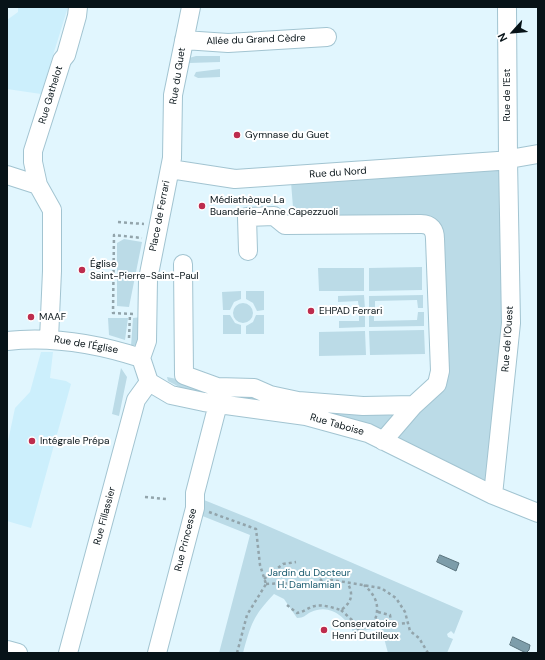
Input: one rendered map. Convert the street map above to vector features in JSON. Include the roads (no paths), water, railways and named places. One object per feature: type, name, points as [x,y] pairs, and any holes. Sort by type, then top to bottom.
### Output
[{"type":"street","name":"Rue Gathelot","points":[[49,339],[52,210],[38,185],[33,162],[33,150],[62,60],[66,55],[77,16],[78,7]]},
{"type":"street","name":"Rue du Guet","points":[[170,169],[172,158],[173,95],[191,7]]},
{"type":"street","name":"Rue de l'Est","points":[[507,7],[508,160]]},
{"type":"street","name":"Allée du Grand Cèdre","points":[[184,40],[228,43],[327,37]]},
{"type":"street","name":"Rue du Nord","points":[[170,169],[235,179],[262,178],[508,160],[538,154]]},
{"type":"street","name":"Rue de l'Ouest","points":[[493,495],[511,323],[508,160]]},
{"type":"street","name":"Place de Ferrari","points":[[141,358],[147,341],[148,279],[170,169]]},
{"type":"street","points":[[7,175],[38,185]]},
{"type":"street","points":[[248,252],[247,217],[274,216],[285,225],[422,224],[432,227],[435,232],[440,371],[437,384],[414,405],[383,441]]},
{"type":"street","points":[[183,264],[184,376],[217,387],[254,388],[270,395],[298,401],[363,406],[414,405]]},
{"type":"street","name":"Rue de l'Église","points":[[7,340],[49,339],[81,343],[141,358]]},
{"type":"street","points":[[141,358],[149,382]]},
{"type":"street","name":"Rue Taboise","points":[[149,382],[172,395],[218,404],[306,416],[368,433],[493,495],[538,513]]},
{"type":"street","name":"Rue Fillassier","points":[[68,653],[136,400],[149,382]]},
{"type":"street","name":"Rue Princesse","points":[[157,653],[195,508],[195,493],[218,404]]},
{"type":"street","points":[[7,650],[18,653]]},
{"type":"place","name":"Gymnase du Guet","points":[[237,135]]},
{"type":"place","name":"Médiathèque La Buanderie-Anne Capezzuoli","points":[[202,206]]},
{"type":"place","name":"Église Saint-Pierre-Saint-Paul","points":[[82,270]]},
{"type":"place","name":"EHPAD Ferrari","points":[[311,311]]},
{"type":"place","name":"MAAF","points":[[31,317]]},
{"type":"place","name":"Intégrale Prépa","points":[[32,441]]},
{"type":"place","name":"Conservatoire Henri Dutilleux","points":[[324,630]]},
{"type":"park label","name":"Jardin du Docteur H. Damlamian","points":[[309,578]]}]
